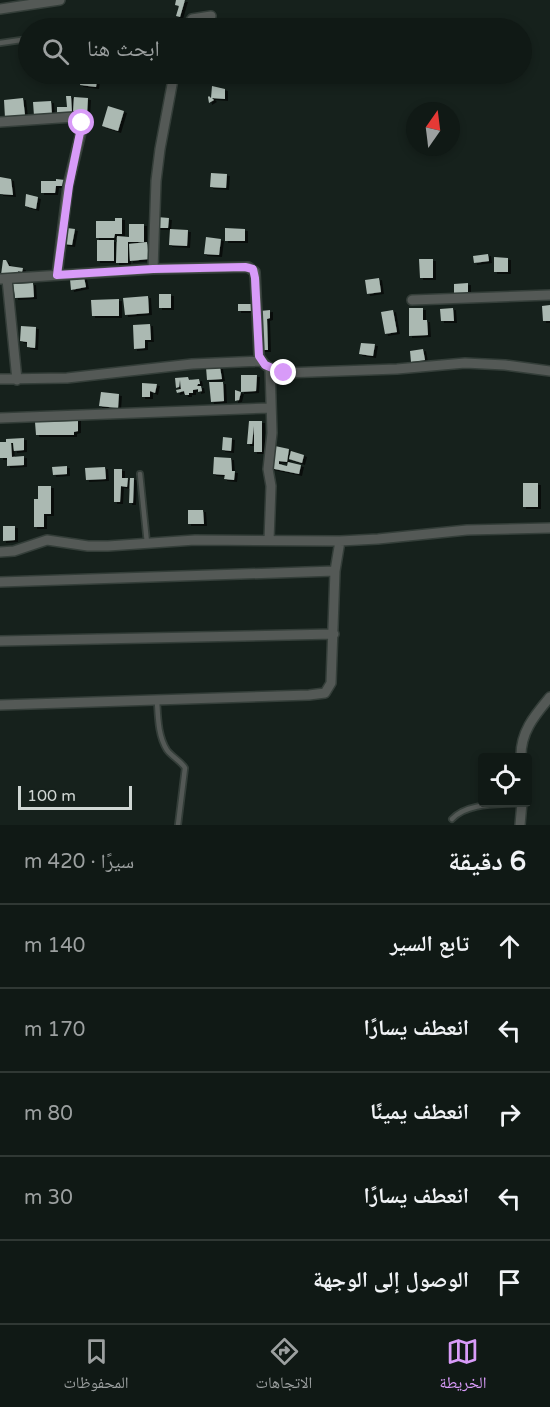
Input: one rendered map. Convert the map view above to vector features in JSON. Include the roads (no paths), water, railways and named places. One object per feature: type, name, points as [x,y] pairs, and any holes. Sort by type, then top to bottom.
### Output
[{"type":"street","points":[[0,9],[60,0]]},
{"type":"street","points":[[202,18],[211,16]]},
{"type":"street","points":[[153,269],[156,181],[161,139],[172,84]]},
{"type":"street","points":[[0,122],[74,117],[79,117],[81,120],[82,128],[67,197],[57,275]]},
{"type":"street","points":[[17,380],[4,279],[153,269],[245,267],[255,272],[258,349],[261,361],[270,368],[284,373],[397,369],[465,363],[550,371]]},
{"type":"street","points":[[412,300],[550,295]]},
{"type":"street","points":[[0,379],[77,377],[192,363],[261,361]]},
{"type":"street","points":[[269,540],[271,486],[268,469],[272,434],[270,368]]},
{"type":"street","points":[[0,418],[270,408]]},
{"type":"street","points":[[0,552],[14,551],[47,540],[88,546],[195,540],[340,541],[467,530],[550,528]]},
{"type":"street","points":[[0,705],[325,693],[331,682],[335,571],[340,541]]},
{"type":"street","points":[[0,582],[335,571]]},
{"type":"street","points":[[0,642],[334,634]]},
{"type":"street","points":[[521,753],[522,740],[533,717],[550,697]]},
{"type":"street","points":[[520,825],[522,807]]},
{"type":"lane","points":[[0,43],[18,40]]},
{"type":"lane","points":[[140,474],[147,543]]},
{"type":"lane","points":[[157,701],[164,744],[168,752],[183,764],[184,768],[183,797],[178,825]]},
{"type":"lane","points":[[452,819],[459,812],[483,807]]}]
